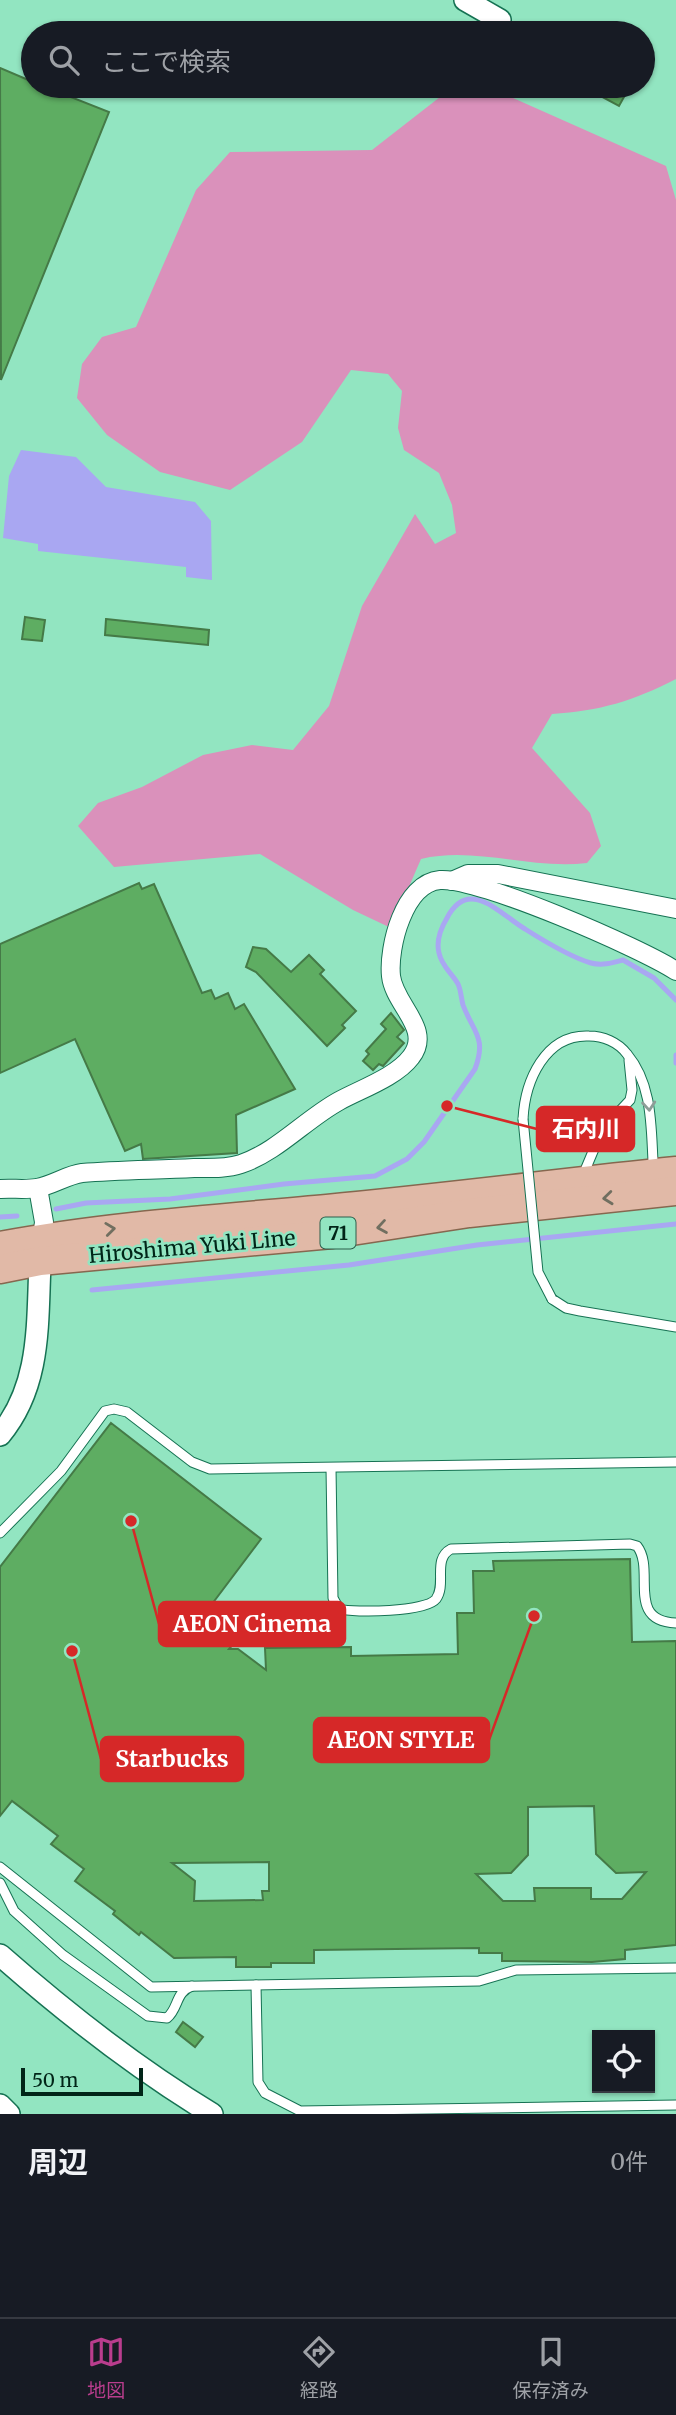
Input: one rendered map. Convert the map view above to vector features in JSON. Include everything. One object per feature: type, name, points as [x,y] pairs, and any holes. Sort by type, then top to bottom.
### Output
[{"type":"main road","points":[[390,1202],[465,1181],[586,1168],[668,1164]]},
{"type":"main road","name":"Hiroshima Yuki Line","points":[[0,1269],[41,1250],[216,1217],[390,1202],[668,1164]]},
{"type":"main road","name":"Hiroshima Yuki Line","points":[[0,1246],[41,1250],[332,1234],[469,1213],[676,1191]]},
{"type":"street","points":[[465,0],[500,20]]},
{"type":"street","points":[[452,881],[468,874],[498,874],[676,909]]},
{"type":"street","points":[[0,1189],[38,1188],[79,1173],[242,1164],[332,1105],[409,1060],[416,1050],[419,1037],[415,1023],[397,997],[391,977],[391,959],[397,934],[414,895],[425,884],[439,880],[452,881],[542,910],[676,971]]},
{"type":"street","points":[[0,1435],[21,1405],[31,1379],[36,1345],[44,1222],[38,1188]]},
{"type":"street","points":[[0,1955],[101,2040],[148,2074],[212,2114]]},
{"type":"street","points":[[0,2105],[9,2114]]},
{"type":"lane","points":[[668,1164],[647,1089],[628,1055],[615,1043],[594,1036],[570,1038],[543,1056],[535,1073],[523,1119],[538,1272],[552,1298],[566,1308],[676,1327]]},
{"type":"lane","points":[[586,1168],[603,1130],[630,1100],[632,1090],[628,1055]]},
{"type":"lane","points":[[0,1533],[61,1471],[102,1415],[109,1410],[127,1412],[192,1462],[205,1468],[676,1462]]},
{"type":"lane","points":[[331,1468],[333,1598],[339,1609],[424,1608],[438,1594],[443,1557],[451,1549],[629,1544],[637,1546],[642,1553],[644,1598],[651,1613],[662,1621],[676,1623]]},
{"type":"lane","points":[[0,1867],[151,1987],[479,1981],[516,1970],[676,1968]]},
{"type":"lane","points":[[0,1883],[14,1911],[63,1955],[148,2016],[167,2018],[173,2014],[178,1996],[194,1986]]},
{"type":"lane","points":[[256,1984],[258,2082],[265,2093],[300,2111],[676,2105]]},
{"type":"shaded area","points":[[439,98],[513,98],[666,166],[676,200],[676,679],[616,704],[552,714],[532,748],[590,813],[601,846],[587,863],[545,863],[462,855],[421,859],[391,928],[353,910],[260,854],[114,867],[78,826],[98,803],[142,787],[203,755],[252,745],[293,750],[329,706],[362,606],[415,514],[435,544],[456,533],[452,505],[439,473],[404,450],[398,428],[402,391],[388,374],[351,370],[302,442],[230,490],[160,472],[107,435],[77,398],[82,364],[102,337],[136,327],[196,190],[230,152],[372,150]]},
{"type":"water","points":[[21,450],[76,457],[106,487],[195,502],[211,521],[212,580],[186,577],[186,567],[38,551],[38,544],[3,538],[9,476]]},
{"type":"building","points":[[0,68],[21,77],[21,98],[73,98],[109,112],[1,380]]},
{"type":"building","points":[[604,98],[623,98],[619,106]]},
{"type":"building","points":[[25,617],[45,620],[42,641],[22,639]]},
{"type":"building","points":[[106,619],[209,630],[208,645],[105,635]]},
{"type":"building","points":[[139,883],[142,889],[154,884],[202,993],[211,990],[215,999],[228,993],[235,1009],[244,1004],[295,1089],[236,1115],[237,1153],[143,1159],[141,1144],[125,1151],[75,1039],[0,1073],[0,944]]},
{"type":"building","points":[[253,947],[266,949],[291,972],[309,955],[324,970],[320,974],[356,1011],[342,1025],[345,1028],[327,1046],[256,972],[246,967]]},
{"type":"building","points":[[391,1013],[404,1030],[397,1037],[404,1043],[383,1066],[379,1064],[373,1070],[363,1061],[369,1054],[366,1051],[386,1029],[381,1024]]},
{"type":"building","points":[[111,1423],[261,1539],[206,1612],[239,1637],[229,1649],[238,1649],[266,1670],[265,1648],[351,1647],[351,1656],[458,1654],[457,1613],[474,1613],[473,1571],[494,1571],[493,1561],[630,1559],[632,1642],[676,1641],[676,1945],[625,1950],[625,1959],[592,1962],[502,1961],[502,1953],[479,1953],[479,1948],[314,1950],[314,1963],[271,1963],[271,1967],[236,1967],[236,1957],[174,1958],[141,1932],[139,1935],[113,1914],[115,1911],[75,1881],[84,1869],[51,1844],[58,1836],[12,1801],[0,1816],[0,1567]],"holes":[[[594,1806],[596,1854],[616,1873],[646,1872],[622,1899],[591,1899],[591,1888],[534,1888],[535,1901],[503,1901],[476,1874],[511,1873],[528,1855],[528,1807]],[[269,1862],[269,1891],[262,1891],[263,1900],[194,1901],[195,1881],[172,1863]]]},
{"type":"building","points":[[183,2022],[203,2037],[195,2047],[176,2032]]},
{"type":"waterway","points":[[56,1209],[86,1203],[170,1199],[284,1184],[375,1176],[407,1159],[424,1142],[475,1069],[478,1058],[480,1049],[477,1035],[463,1005],[458,984],[442,962],[438,948],[445,922],[456,906],[465,900],[475,899],[496,908],[540,939],[583,960],[599,964],[623,960],[654,978],[676,1000]]},
{"type":"waterway","points":[[676,1055],[676,1063]]},
{"type":"waterway","points":[[0,1217],[17,1216]]},
{"type":"waterway","points":[[92,1290],[349,1265],[477,1245],[676,1224]]},
{"type":"place","name":"石内川","points":[[447,1106]]},
{"type":"place","name":"AEON Cinema","points":[[131,1521]]},
{"type":"place","name":"AEON STYLE","points":[[534,1616]]},
{"type":"place","name":"Starbucks","points":[[72,1651]]}]
